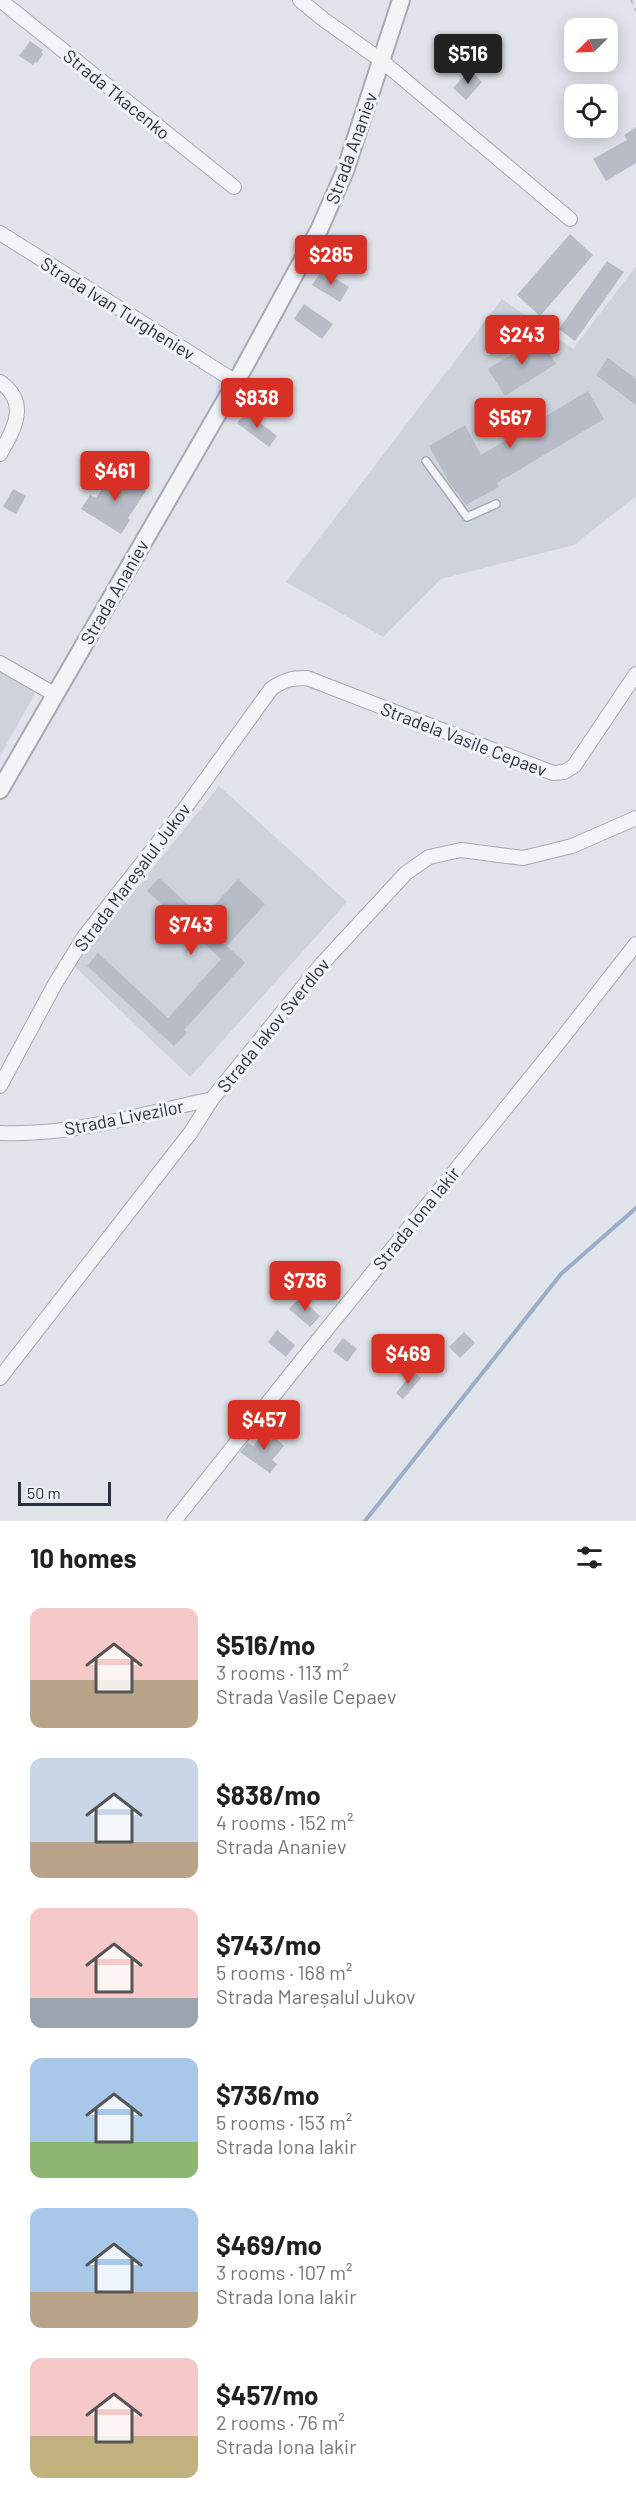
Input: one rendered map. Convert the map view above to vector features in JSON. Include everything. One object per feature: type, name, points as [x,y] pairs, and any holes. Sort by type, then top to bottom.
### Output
[{"type":"street","name":"Strada Tkacenko","points":[[0,0],[234,187]]},
{"type":"street","points":[[300,0],[382,61],[570,219]]},
{"type":"street","name":"Strada Ananiev","points":[[0,790],[236,382],[319,230],[333,198],[382,61],[401,0]]},
{"type":"street","name":"Strada Ivan Turgheniev","points":[[0,233],[236,382]]},
{"type":"street","points":[[0,382],[10,391],[18,410],[12,432],[0,454]]},
{"type":"street","points":[[0,663],[54,694]]},
{"type":"street","name":"Stradela Vasile Cepaev","points":[[282,681],[307,678],[553,773],[564,772],[574,766],[636,675]]},
{"type":"street","name":"Strada Mareșalul Jukov","points":[[0,1086],[55,984],[84,937],[183,811],[271,689],[282,681]]},
{"type":"street","name":"Strada Iakov Sverdlov","points":[[0,1378],[183,1141],[212,1099],[320,966],[406,873],[429,857],[461,850],[522,858],[572,846],[636,818]]},
{"type":"street","name":"Strada Iona Iakir","points":[[174,1521],[636,944]]},
{"type":"street","name":"Strada Livezilor","points":[[0,1133],[44,1132],[90,1127],[212,1099]]},
{"type":"lane","points":[[426,461],[467,517],[496,504]]},
{"type":"path","points":[[631,0],[636,11]]},
{"type":"shaded area","points":[[636,266],[636,496],[574,545],[441,579],[383,637],[286,582],[502,299],[573,349]]},
{"type":"shaded area","points":[[0,671],[37,690],[0,756]]},
{"type":"shaded area","points":[[219,786],[347,902],[190,1077],[74,966]]},
{"type":"building","points":[[30,41],[43,50],[37,63],[33,65],[19,56]]},
{"type":"building","points":[[470,70],[482,82],[466,100],[453,88]]},
{"type":"building","points":[[636,127],[636,163],[606,181],[593,159],[627,140],[624,135]]},
{"type":"building","points":[[570,234],[593,255],[540,316],[517,295]]},
{"type":"building","points":[[607,261],[624,272],[575,341],[559,329]]},
{"type":"building","points":[[322,270],[349,287],[340,302],[312,285]]},
{"type":"building","points":[[304,304],[333,324],[322,339],[294,319]]},
{"type":"building","points":[[539,337],[556,364],[505,396],[488,369]]},
{"type":"building","points":[[608,358],[636,379],[636,405],[596,375]]},
{"type":"building","points":[[588,391],[604,419],[497,483],[499,487],[466,505],[450,484],[429,446],[465,425],[481,455]]},
{"type":"building","points":[[246,412],[277,436],[269,447],[237,423]]},
{"type":"building","points":[[115,471],[146,491],[128,518],[130,520],[121,534],[81,509],[90,495],[96,498]]},
{"type":"building","points":[[13,489],[26,496],[16,514],[3,507]]},
{"type":"building","points":[[159,878],[203,918],[238,879],[265,904],[227,946],[245,963],[184,1030],[187,1033],[174,1046],[87,966],[98,953],[168,1018],[221,959],[147,891]]},
{"type":"building","points":[[300,1297],[320,1316],[310,1327],[289,1309]]},
{"type":"building","points":[[277,1330],[295,1345],[286,1357],[268,1342]]},
{"type":"building","points":[[464,1332],[475,1343],[460,1358],[449,1347]]},
{"type":"building","points":[[343,1338],[357,1349],[347,1362],[333,1351]]},
{"type":"building","points":[[413,1372],[421,1378],[403,1399],[396,1393]]},
{"type":"building","points":[[267,1430],[284,1446],[272,1460],[277,1464],[270,1473],[240,1452],[248,1443],[253,1446]]},
{"type":"waterway","points":[[365,1521],[561,1274],[636,1208]]}]
